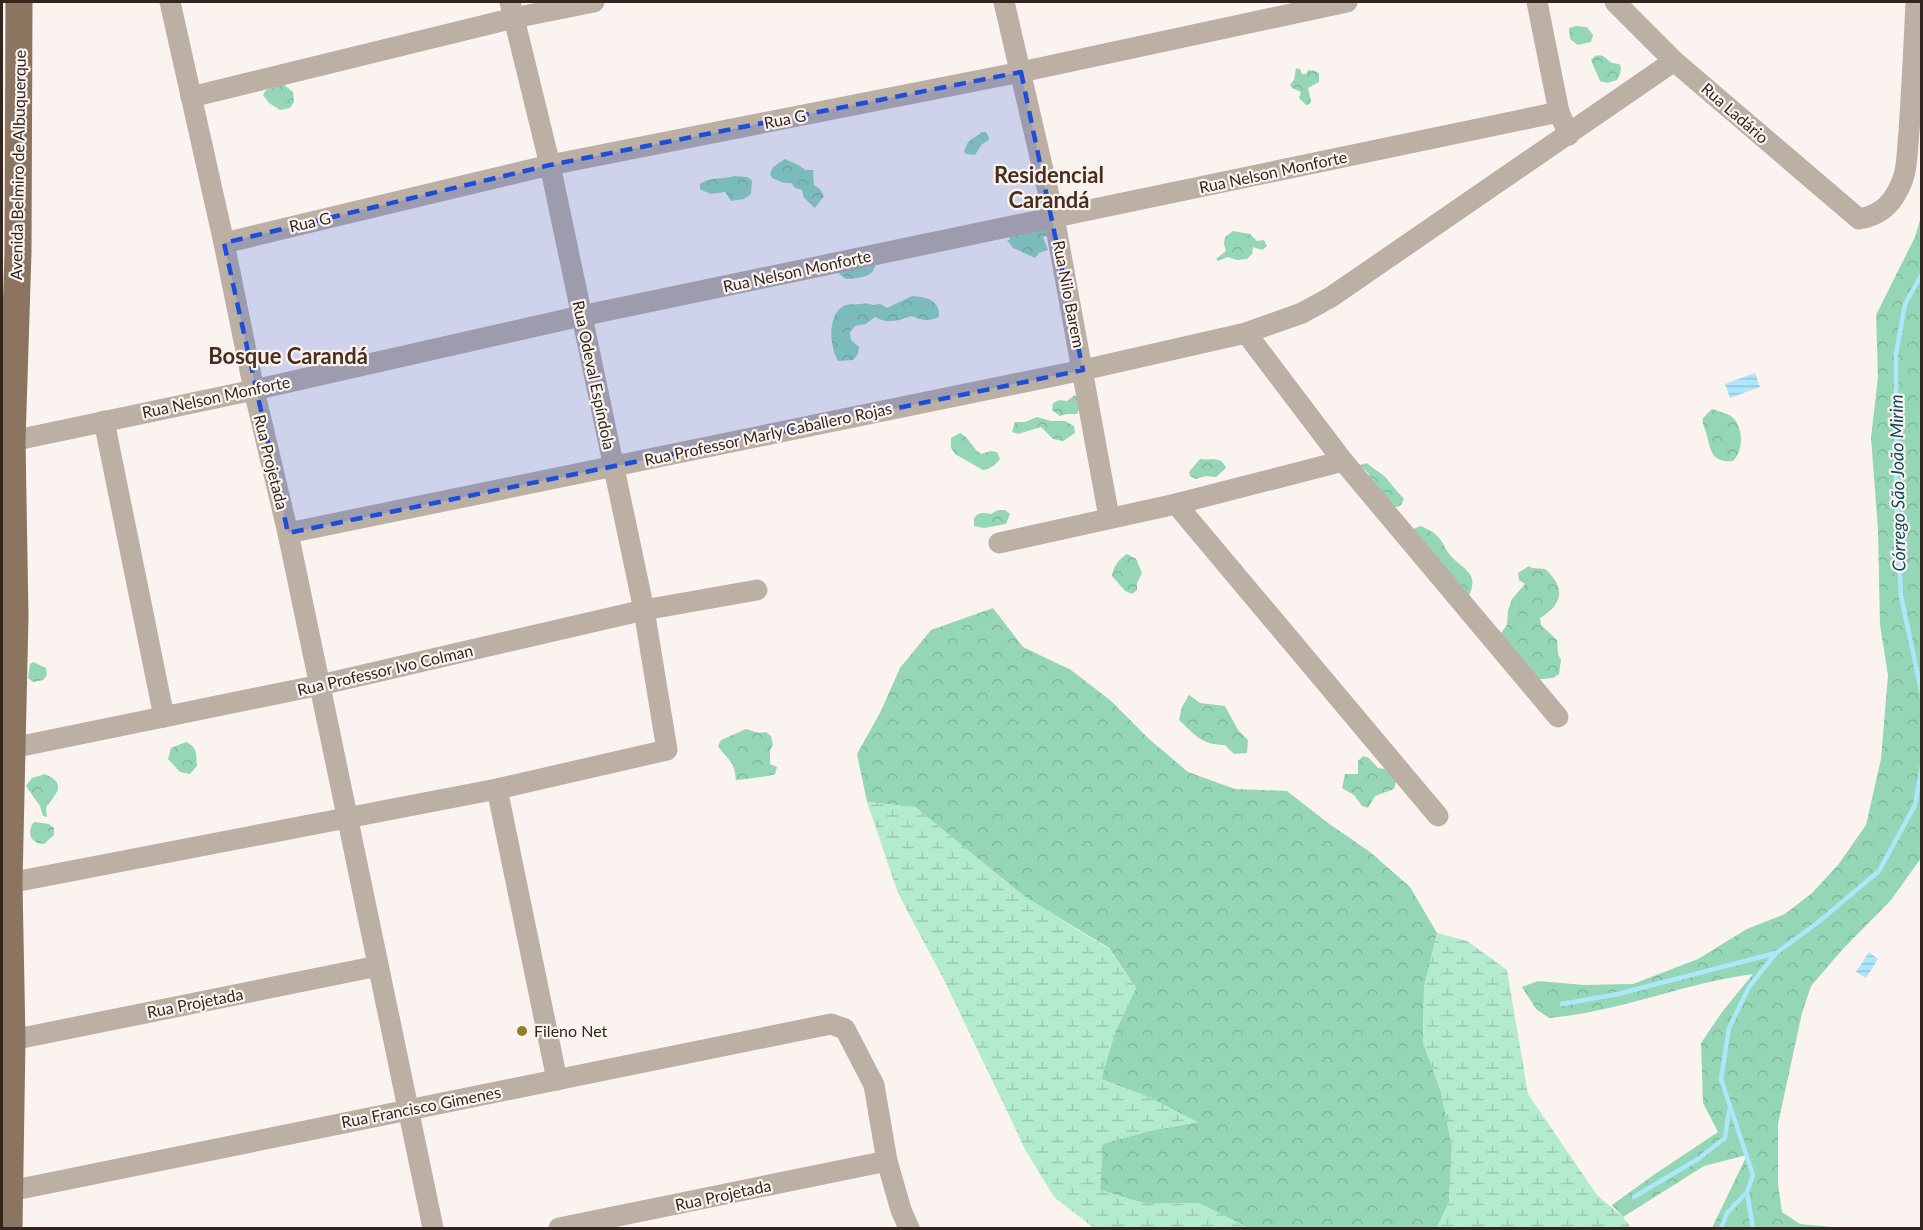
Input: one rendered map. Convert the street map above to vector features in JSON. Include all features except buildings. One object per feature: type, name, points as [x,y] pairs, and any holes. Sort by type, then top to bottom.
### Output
[{"type":"main road","name":"Avenida Belmiro de Albuquerque","points":[[9,1228],[5,921],[9,883],[8,620],[18,252],[19,2]]},
{"type":"street","name":"Rua Projetada","points":[[170,2],[254,390],[288,533],[433,1228]]},
{"type":"street","points":[[191,97],[512,10],[594,2]]},
{"type":"street","name":"Rua Nilo Barem","points":[[1004,2],[1054,217],[1109,517]]},
{"type":"street","name":"Rua G","points":[[224,243],[550,165],[1021,72],[1347,2]]},
{"type":"street","points":[[1537,2],[1559,112],[1569,135]]},
{"type":"street","name":"Rua Ladário","points":[[1615,2],[1674,61],[1859,219],[1881,212],[1898,192],[1905,175],[1916,2]]},
{"type":"street","name":"Rua Odeval Espíndola","points":[[496,789],[667,750],[644,610],[550,165],[512,10]]},
{"type":"street","name":"Rua Professor Marly Caballero Rojas","points":[[288,533],[1083,370],[1246,333],[1302,313],[1331,297],[1674,61]]},
{"type":"street","name":"Rua Nelson Monforte","points":[[12,441],[254,390],[581,316],[1559,112]]},
{"type":"street","points":[[1246,333],[1343,461],[1558,717]]},
{"type":"street","points":[[104,421],[164,717]]},
{"type":"street","points":[[999,543],[1176,504],[1343,461]]},
{"type":"street","points":[[1176,504],[1438,816]]},
{"type":"street","name":"Rua Professor Ivo Colman","points":[[9,765],[164,717],[320,685],[644,610],[757,590]]},
{"type":"street","points":[[9,883],[496,789],[557,1080]]},
{"type":"street","name":"Rua Projetada","points":[[8,1055],[378,966]]},
{"type":"street","name":"Rua Francisco Gimenes","points":[[10,1191],[831,1024],[845,1029],[874,1085],[887,1161]]},
{"type":"street","name":"Rua Projetada","points":[[559,1228],[887,1161]]},
{"type":"street","points":[[887,1161],[901,1210],[909,1228]]},
{"type":"highlighted area","points":[[1021,72],[1083,370],[288,533],[224,243],[550,165]]},
{"type":"green space","points":[[1587,27],[1593,35],[1591,42],[1578,45],[1570,39],[1569,28]]},
{"type":"green space","points":[[1595,56],[1602,56],[1612,63],[1619,64],[1621,67],[1617,80],[1607,83],[1600,81],[1591,60]]},
{"type":"green space","points":[[1296,68],[1300,69],[1302,74],[1306,74],[1309,69],[1319,73],[1319,82],[1308,88],[1310,104],[1306,105],[1299,98],[1301,92],[1290,85],[1294,80]]},
{"type":"green space","points":[[283,84],[293,92],[294,102],[290,108],[280,110],[269,103],[263,95],[266,90]]},
{"type":"green space","points":[[982,132],[986,132],[988,141],[982,144],[975,155],[966,154],[964,151],[968,142]]},
{"type":"green space","points":[[785,159],[805,170],[813,170],[814,185],[824,196],[815,208],[804,198],[802,190],[795,188],[791,183],[772,178],[770,174],[773,167]]},
{"type":"green space","points":[[734,176],[747,177],[752,180],[751,194],[744,199],[731,201],[725,192],[711,194],[700,189],[700,184],[708,180]]},
{"type":"green space","points":[[1921,217],[1921,858],[1891,900],[1842,950],[1811,986],[1802,1013],[1778,1124],[1778,1184],[1782,1212],[1800,1224],[1843,1228],[1712,1228],[1747,1155],[1704,1166],[1623,1217],[1612,1205],[1718,1132],[1703,1103],[1701,1043],[1722,1012],[1753,974],[1727,978],[1601,1010],[1549,1018],[1536,1009],[1522,987],[1538,981],[1584,985],[1633,984],[1698,959],[1747,929],[1785,914],[1812,893],[1838,865],[1866,825],[1881,759],[1888,675],[1880,625],[1878,529],[1871,438],[1878,376],[1876,315],[1915,237]]},
{"type":"green space","points":[[1041,222],[1049,235],[1043,237],[1048,250],[1039,253],[1035,258],[1013,248],[1007,240],[1010,240],[1009,237]]},
{"type":"green space","points":[[1233,231],[1250,234],[1257,241],[1264,240],[1267,246],[1262,250],[1253,247],[1252,254],[1247,259],[1237,260],[1228,257],[1218,261],[1216,259],[1226,251],[1225,237]]},
{"type":"green space","points":[[876,263],[872,272],[865,276],[846,279],[839,274],[840,271]]},
{"type":"green space","points":[[912,296],[932,300],[939,311],[939,317],[925,320],[911,316],[889,321],[875,317],[866,324],[855,326],[850,332],[851,340],[859,347],[858,354],[853,360],[838,361],[833,348],[831,332],[834,318],[842,307],[865,303],[880,304],[887,308]]},
{"type":"green space","points":[[1075,395],[1079,404],[1077,414],[1060,416],[1052,410],[1053,403],[1059,400],[1067,401]]},
{"type":"green space","points":[[1712,409],[1731,416],[1738,426],[1741,445],[1733,461],[1720,460],[1713,454],[1703,425],[1703,418]]},
{"type":"green space","points":[[1037,417],[1051,421],[1065,421],[1074,426],[1075,433],[1063,441],[1053,439],[1041,427],[1018,434],[1012,432],[1015,422],[1025,422]]},
{"type":"green space","points":[[960,433],[981,454],[997,452],[1000,459],[988,469],[983,470],[955,454],[951,448],[951,438]]},
{"type":"green space","points":[[1200,459],[1221,461],[1226,468],[1216,477],[1206,476],[1196,479],[1190,476],[1189,472]]},
{"type":"green space","points":[[1367,463],[1385,477],[1404,499],[1401,505],[1394,508],[1367,481],[1369,474],[1360,465]]},
{"type":"green space","points":[[998,510],[1005,510],[1010,514],[1006,524],[984,528],[974,526],[974,519],[977,515],[991,514]]},
{"type":"green space","points":[[1421,526],[1435,534],[1450,555],[1469,573],[1472,583],[1468,598],[1411,533],[1415,528]]},
{"type":"green space","points":[[1127,554],[1136,559],[1142,573],[1137,583],[1137,590],[1132,594],[1125,591],[1112,576],[1121,558]]},
{"type":"green space","points":[[1529,566],[1545,569],[1559,589],[1557,602],[1548,613],[1540,618],[1541,625],[1557,640],[1561,660],[1559,674],[1553,678],[1533,680],[1499,636],[1507,625],[1512,599],[1525,584],[1519,580],[1518,573]]},
{"type":"green space","points":[[993,608],[1023,647],[1071,670],[1110,700],[1149,739],[1188,772],[1235,789],[1287,791],[1370,852],[1410,887],[1437,933],[1424,988],[1423,1042],[1441,1092],[1452,1146],[1449,1202],[1437,1228],[1248,1228],[1199,1203],[1146,1204],[1100,1190],[1102,1144],[1149,1131],[1197,1122],[1146,1096],[1101,1079],[1115,1032],[1136,988],[1109,948],[1025,897],[915,807],[867,802],[857,754],[881,711],[900,668],[931,630]]},
{"type":"green space","points":[[33,662],[46,668],[47,675],[43,680],[33,682],[28,678],[30,664]]},
{"type":"green space","points":[[1189,695],[1200,703],[1225,706],[1238,730],[1248,740],[1247,753],[1234,754],[1225,745],[1205,741],[1179,720],[1182,707]]},
{"type":"green space","points":[[746,729],[759,733],[766,732],[771,736],[773,745],[770,750],[770,764],[777,767],[775,774],[736,780],[732,764],[718,746],[721,740]]},
{"type":"green space","points":[[186,742],[193,746],[196,755],[197,766],[190,774],[180,772],[168,759],[171,748]]},
{"type":"green space","points":[[1363,756],[1369,758],[1378,768],[1392,770],[1396,782],[1394,789],[1375,796],[1368,808],[1362,806],[1354,795],[1342,788],[1345,774],[1358,774],[1358,761]]},
{"type":"green space","points":[[45,774],[58,785],[56,793],[46,807],[47,817],[43,816],[40,806],[26,786],[32,778]]},
{"type":"green space","points":[[867,802],[915,807],[1025,897],[1109,949],[1136,988],[1115,1032],[1101,1079],[1146,1096],[1198,1122],[1149,1131],[1103,1144],[1100,1190],[1146,1204],[1199,1203],[1248,1228],[1094,1228],[1054,1197],[1026,1151],[945,982],[898,893]]},
{"type":"green space","points":[[35,822],[49,824],[54,828],[54,835],[44,844],[37,843],[31,838],[30,831]]},
{"type":"green space","points":[[1437,933],[1467,941],[1507,970],[1528,1094],[1597,1195],[1623,1217],[1631,1228],[1437,1228],[1449,1202],[1452,1146],[1441,1092],[1423,1042],[1424,988]]},
{"type":"water","points":[[1755,373],[1760,387],[1730,398],[1725,384]]},
{"type":"water","points":[[1869,952],[1878,959],[1866,978],[1856,972]]},
{"type":"waterway","name":"Córrego São João Mirim","points":[[1922,274],[1905,304],[1896,354],[1896,494],[1901,596],[1922,695]]},
{"type":"waterway","name":"Córrego São João Mirim","points":[[1721,1228],[1727,1213],[1747,1192],[1753,1175],[1721,1079],[1729,1028],[1749,987],[1776,953],[1816,924],[1879,871],[1915,805],[1922,765]]},
{"type":"waterway","points":[[1562,1004],[1618,994],[1776,953]]},
{"type":"waterway","points":[[1634,1197],[1698,1159],[1725,1138],[1729,1111]]},
{"type":"waterway","points":[[1747,1193],[1753,1228]]},
{"type":"place","name":"Fileno Net","points":[[522,1031]]},
{"type":"district","name":"Residencial Carandá","points":[[1049,188]]},
{"type":"district","name":"Bosque Carandá","points":[[288,356]]}]
